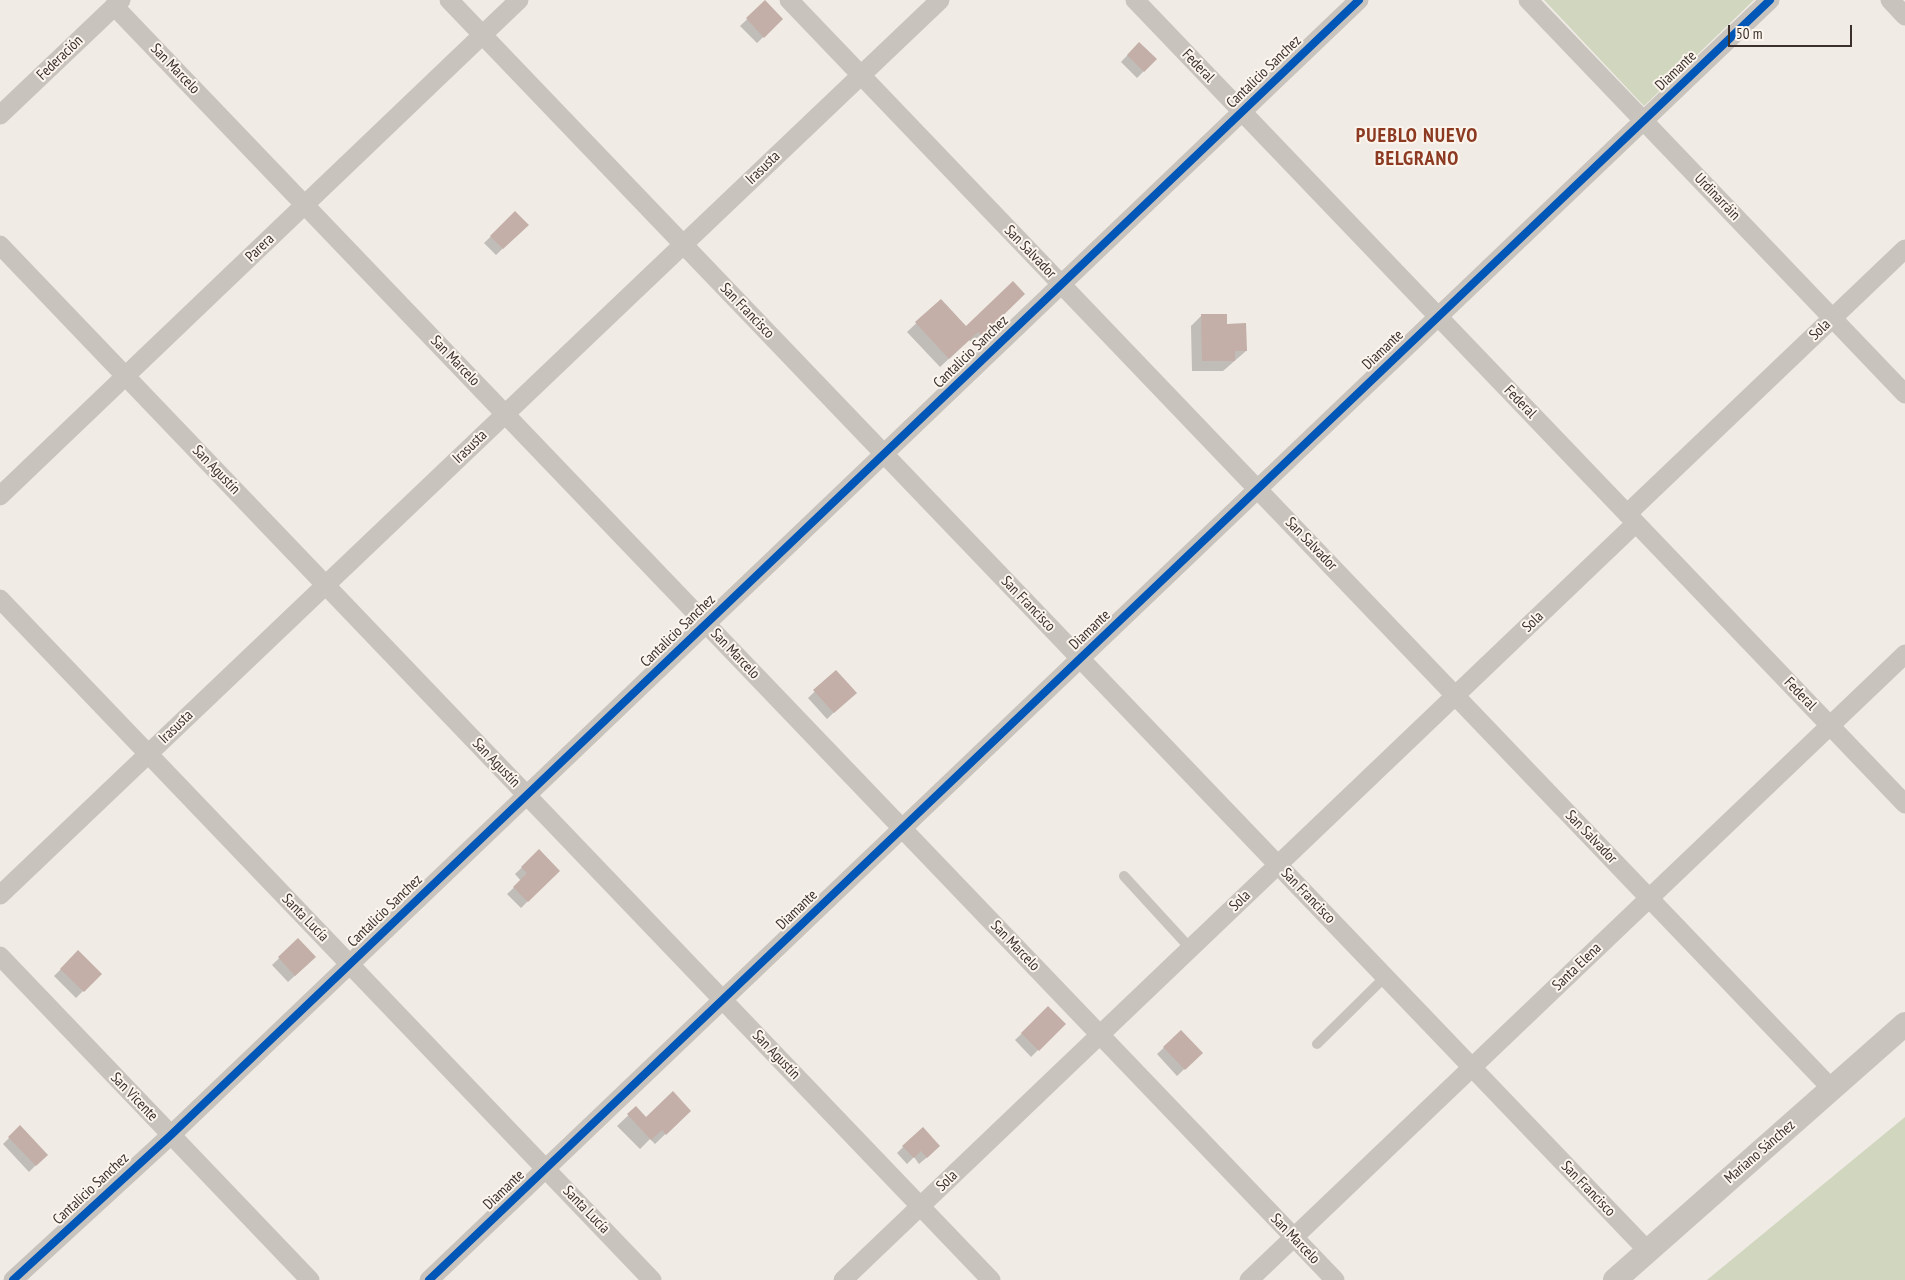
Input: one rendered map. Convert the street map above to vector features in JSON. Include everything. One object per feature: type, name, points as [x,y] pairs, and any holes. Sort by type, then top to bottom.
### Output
[{"type":"street","name":"San Francisco","points":[[449,0],[1648,1251]]},
{"type":"street","name":"Parera","points":[[0,496],[519,0]]},
{"type":"street","name":"San Salvador","points":[[789,0],[1832,1089]]},
{"type":"street","name":"Irasusta","points":[[0,895],[940,0]]},
{"type":"street","name":"Federal","points":[[1135,0],[1905,804]]},
{"type":"street","name":"Cantalicio Sanchez","points":[[14,1280],[171,1135],[1359,0]]},
{"type":"street","name":"Urdinarráin","points":[[1528,0],[1905,394]]},
{"type":"street","name":"Diamante","points":[[429,1280],[1770,0]]},
{"type":"street","points":[[1890,0],[1905,16]]},
{"type":"street","name":"Federación","points":[[0,115],[118,3]]},
{"type":"street","name":"San Marcelo","points":[[118,3],[305,205],[1335,1280]]},
{"type":"street","name":"San Agustín","points":[[0,245],[992,1280]]},
{"type":"street","name":"Sola","points":[[843,1280],[1456,695],[1832,318],[1905,249]]},
{"type":"street","name":"Santa Lucía","points":[[0,599],[652,1280]]},
{"type":"street","name":"Santa Elena","points":[[1249,1280],[1905,654]]},
{"type":"street","name":"San Vicente","points":[[0,956],[310,1280]]},
{"type":"street","name":"Mariano Sánchez","points":[[1614,1280],[1905,1024]]},
{"type":"lane","points":[[1124,876],[1190,948]]},
{"type":"lane","points":[[1317,1044],[1385,977]]},
{"type":"green space","points":[[1544,0],[1754,0],[1644,106]]},
{"type":"green space","points":[[1905,1117],[1905,1280],[1707,1280]]},
{"type":"building","points":[[765,0],[783,19],[764,38],[746,18]]},
{"type":"building","points":[[1139,42],[1157,59],[1144,72],[1127,55]]},
{"type":"building","points":[[515,211],[529,225],[503,249],[490,236]]},
{"type":"building","points":[[1013,281],[1025,294],[982,336],[978,332],[949,359],[915,322],[941,299],[966,326]]},
{"type":"building","points":[[1201,314],[1227,314],[1227,324],[1246,323],[1247,351],[1235,351],[1235,361],[1202,361]]},
{"type":"building","points":[[836,670],[857,693],[834,713],[813,690]]},
{"type":"building","points":[[539,849],[560,871],[528,902],[513,887],[527,873],[521,867]]},
{"type":"building","points":[[298,938],[316,957],[295,976],[278,957]]},
{"type":"building","points":[[78,950],[102,974],[84,992],[60,969]]},
{"type":"building","points":[[1048,1006],[1066,1024],[1039,1051],[1021,1033]]},
{"type":"building","points":[[1181,1030],[1203,1053],[1185,1070],[1163,1047]]},
{"type":"building","points":[[673,1091],[691,1111],[666,1135],[662,1130],[651,1140],[627,1114],[636,1106],[646,1117]]},
{"type":"building","points":[[20,1125],[48,1155],[36,1166],[8,1137]]},
{"type":"building","points":[[923,1127],[940,1146],[927,1158],[921,1151],[914,1158],[902,1146]]},
{"type":"cycle path","points":[[13,1280],[171,1135],[1359,0]]},
{"type":"cycle path","points":[[429,1280],[1770,0]]},
{"type":"district","name":"PUEBLO NUEVO BELGRANO","points":[[1417,148]]}]
